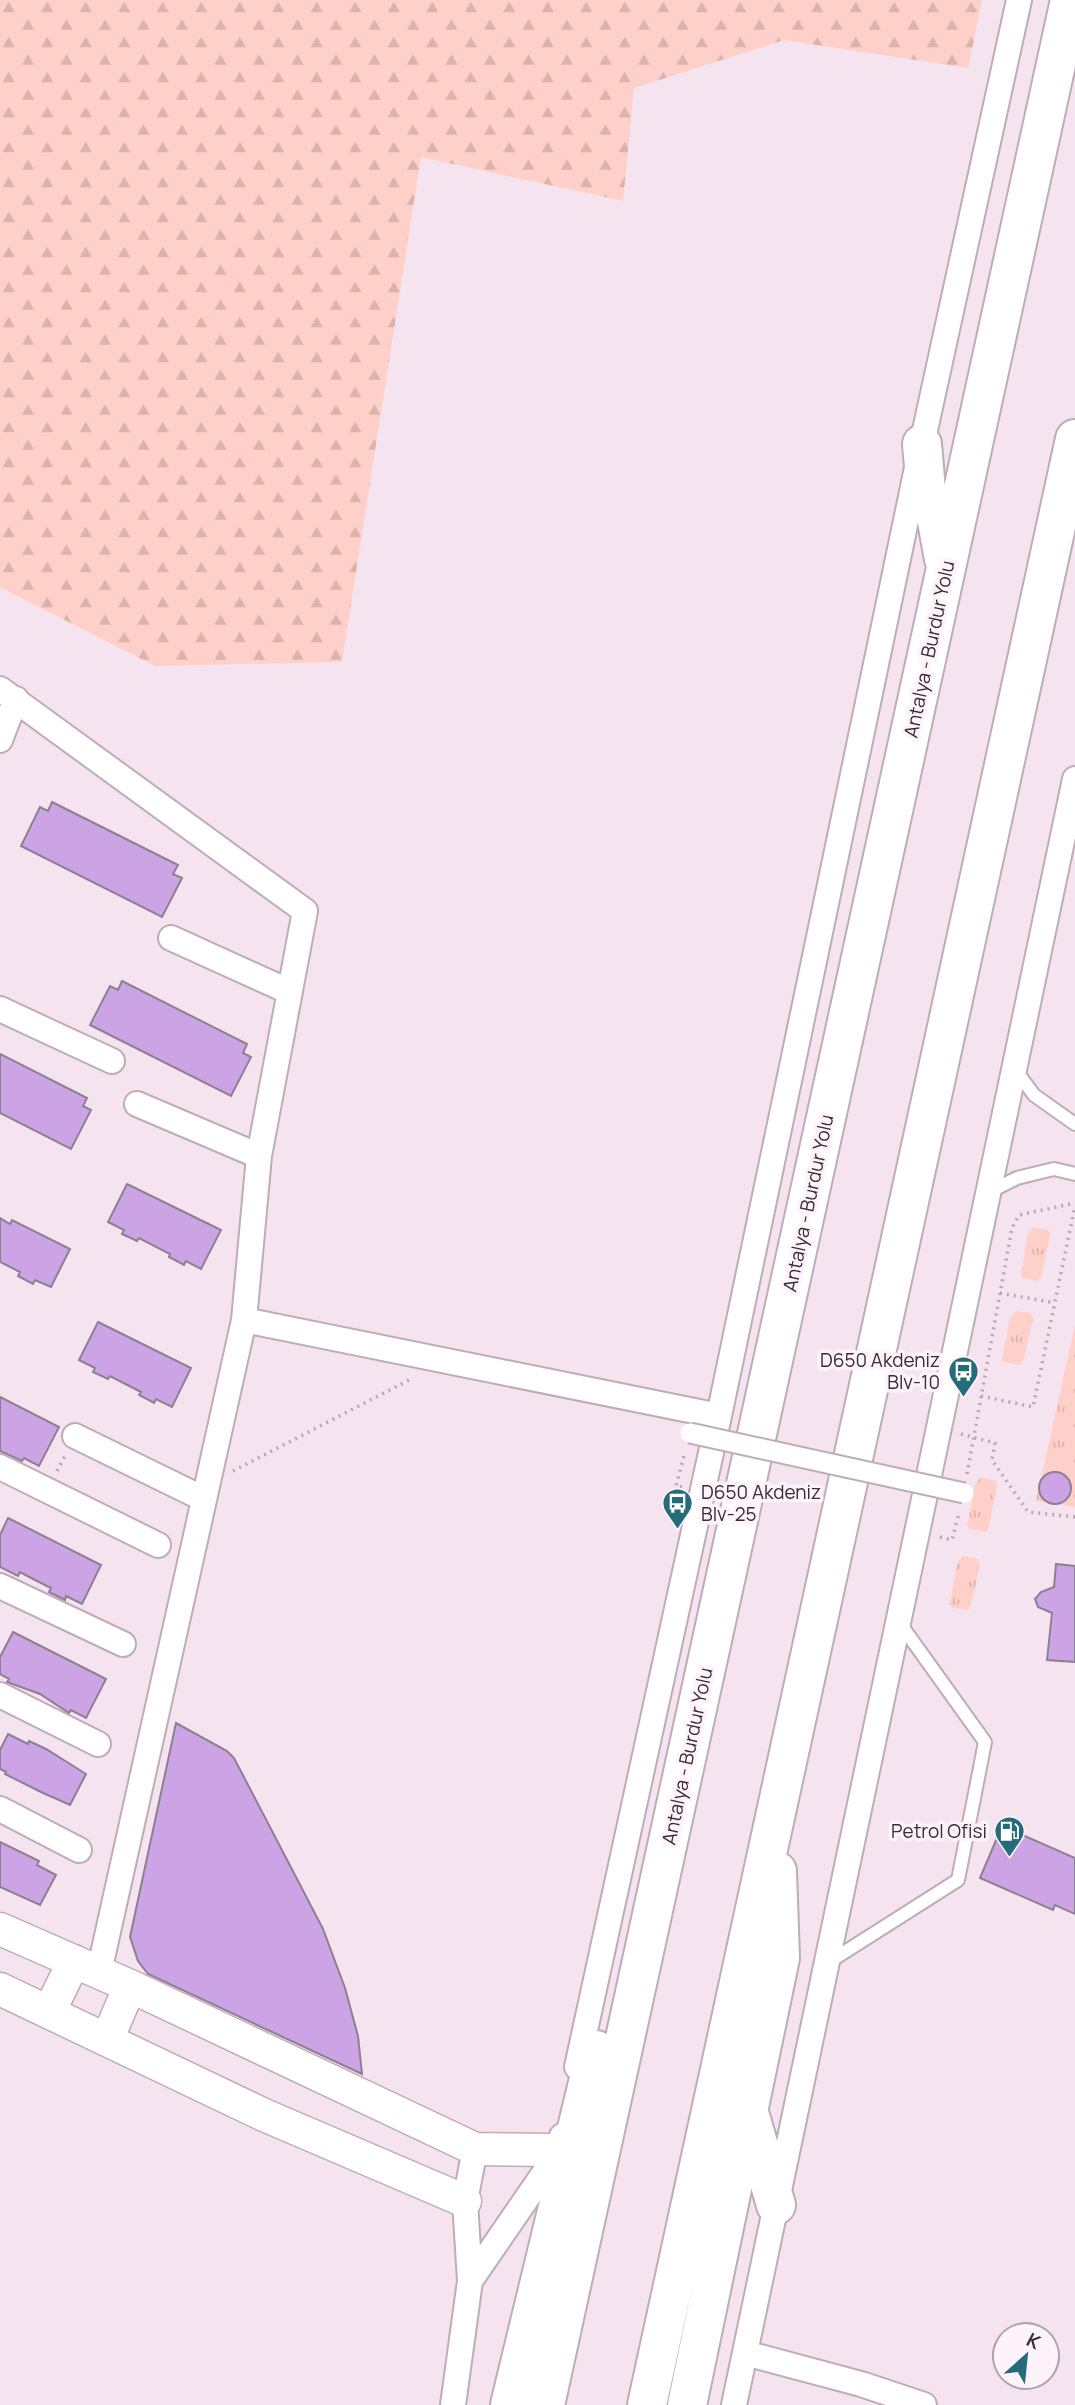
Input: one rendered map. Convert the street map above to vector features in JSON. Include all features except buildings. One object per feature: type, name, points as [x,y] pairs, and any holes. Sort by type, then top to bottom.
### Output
[{"type":"highway","name":"Antalya - Burdur Yolu","points":[[545,2405],[1070,0]]},
{"type":"highway","points":[[647,2405],[1075,439]]},
{"type":"highway","points":[[922,444],[926,490],[937,521],[946,569]]},
{"type":"highway","points":[[510,2405],[703,1616],[737,1525]]},
{"type":"highway","points":[[687,2405],[780,1958],[775,1815]]},
{"type":"highway","points":[[748,2111],[776,2205]]},
{"type":"street","points":[[470,2281],[559,2150],[719,1416],[922,444],[1019,0]]},
{"type":"street","points":[[0,740],[8,694],[304,911],[260,1156],[244,1320],[206,1492],[86,1966],[49,2012]]},
{"type":"street","points":[[739,2401],[744,2353],[1075,779]]},
{"type":"street","points":[[170,938],[290,992]]},
{"type":"street","points":[[0,1009],[112,1061]]},
{"type":"street","points":[[137,1104],[260,1156]]},
{"type":"street","points":[[244,1320],[719,1416]]},
{"type":"street","points":[[690,1433],[964,1493]]},
{"type":"street","points":[[75,1436],[206,1492]]},
{"type":"street","points":[[0,1467],[158,1545]]},
{"type":"street","points":[[0,1586],[123,1644]]},
{"type":"street","points":[[0,1695],[98,1744]]},
{"type":"street","points":[[0,1809],[79,1850]]},
{"type":"street","points":[[0,1929],[130,1986],[475,2149],[559,2150]]},
{"type":"street","points":[[107,2040],[130,1986]]},
{"type":"street","points":[[0,1989],[264,2115],[465,2201]]},
{"type":"street","points":[[453,2405],[470,2281],[465,2201],[475,2149]]},
{"type":"street","points":[[744,2353],[861,2384],[924,2405]]},
{"type":"lane","points":[[1014,1068],[1034,1095],[1075,1124]]},
{"type":"lane","points":[[988,1192],[1017,1178],[1054,1170],[1075,1174]]},
{"type":"lane","points":[[826,1964],[958,1880],[985,1742],[898,1621]]},
{"type":"path","points":[[952,1540],[964,1493],[973,1437],[1012,1228],[1018,1215],[1075,1204],[1033,1407],[981,1395]]},
{"type":"path","points":[[1000,1293],[1055,1303]]},
{"type":"path","points":[[206,1492],[446,1361]]},
{"type":"path","points":[[676,1486],[690,1433]]},
{"type":"path","points":[[48,1490],[75,1436]]},
{"type":"path","points":[[973,1437],[995,1443],[992,1460],[1028,1512],[1075,1517]]},
{"type":"green space","points":[[0,0],[982,0],[968,68],[784,40],[634,88],[623,201],[421,157],[342,662],[155,666],[0,587]]},
{"type":"green space","points":[[1033,1227],[1049,1230],[1050,1235],[1042,1275],[1038,1281],[1023,1278],[1021,1275],[1028,1234]]},
{"type":"green space","points":[[1016,1311],[1031,1313],[1033,1319],[1024,1359],[1020,1365],[1004,1362],[1002,1359],[1010,1318]]},
{"type":"green space","points":[[1075,1325],[1075,1507],[1036,1501]]},
{"type":"green space","points":[[980,1478],[996,1480],[997,1486],[988,1530],[985,1532],[969,1529],[967,1526],[975,1485]]},
{"type":"green space","points":[[963,1556],[978,1559],[980,1565],[968,1610],[952,1608],[950,1605],[957,1563]]},
{"type":"place","name":"D650 Akdeniz Blv-10","points":[[963,1398]]},
{"type":"place","name":"D650 Akdeniz Blv-25","points":[[678,1530]]},
{"type":"place","name":"Petrol Ofisi","points":[[1010,1858]]}]
